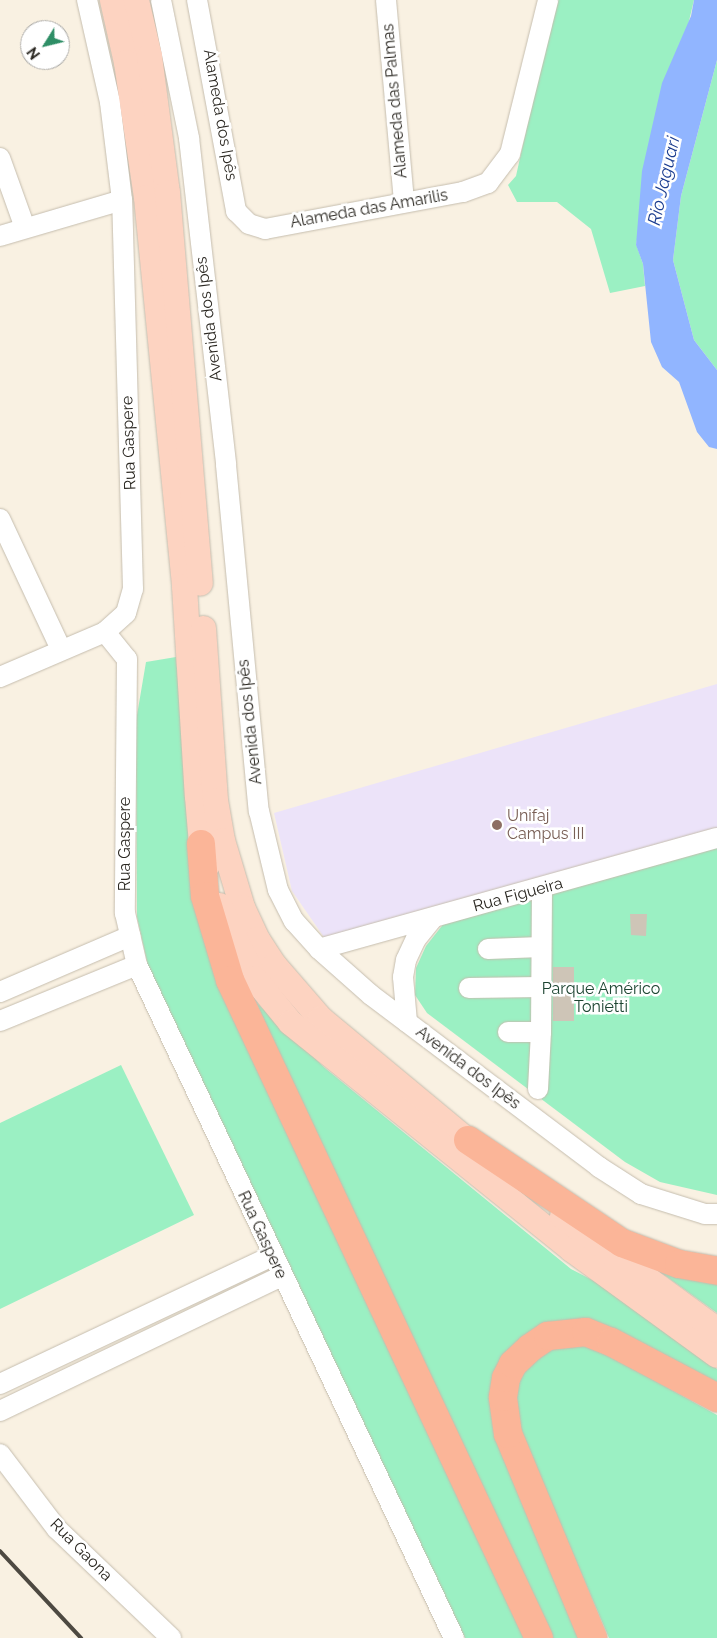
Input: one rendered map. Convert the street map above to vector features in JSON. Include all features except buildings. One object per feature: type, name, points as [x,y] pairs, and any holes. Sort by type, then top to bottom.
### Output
[{"type":"highway","points":[[201,844],[205,896],[230,980],[538,1638]]},
{"type":"highway","points":[[468,1140],[622,1243],[680,1264],[717,1270]]},
{"type":"highway","points":[[593,1638],[508,1434],[503,1397],[510,1371],[530,1348],[548,1336],[586,1332],[611,1342],[717,1398]]},
{"type":"main road","points":[[112,0],[126,62],[146,197],[184,586],[201,844],[233,940],[254,978],[290,1022],[571,1249],[717,1355]]},
{"type":"main road","points":[[136,0],[148,56],[167,192],[216,800],[230,875],[257,939],[297,994],[350,1045],[590,1238],[717,1330]]},
{"type":"street","name":"Rua Gaspere","points":[[87,0],[110,102],[122,200],[134,589],[126,613],[105,632],[128,659],[125,904],[130,936],[137,965],[272,1256],[454,1638]]},
{"type":"street","name":"Avenida dos Ipês","points":[[161,0],[189,138],[226,465],[259,812],[278,890],[294,921],[319,948],[407,1022],[599,1167],[642,1194],[705,1214],[717,1214]]},
{"type":"street","name":"Alameda dos Ipês","points":[[197,0],[236,211],[249,224]]},
{"type":"street","name":"Alameda das Palmas","points":[[386,0],[404,202]]},
{"type":"street","name":"Alameda das Amarilis","points":[[249,224],[265,229],[463,192],[488,183],[510,154],[548,0]]},
{"type":"street","points":[[0,158],[25,228]]},
{"type":"street","points":[[0,236],[122,200]]},
{"type":"street","points":[[0,519],[61,649]]},
{"type":"street","points":[[0,677],[61,649],[105,632]]},
{"type":"street","name":"Rua Figueira","points":[[319,948],[542,889],[717,838]]},
{"type":"street","points":[[538,1089],[541,1032],[542,889]]},
{"type":"street","points":[[407,1022],[403,977],[406,960],[416,939],[433,918]]},
{"type":"street","points":[[0,992],[130,936]]},
{"type":"street","points":[[488,949],[541,947]]},
{"type":"street","points":[[0,1021],[137,965]]},
{"type":"street","points":[[469,988],[541,987]]},
{"type":"street","points":[[508,1032],[541,1032]]},
{"type":"street","points":[[0,1384],[272,1256]]},
{"type":"street","points":[[0,1410],[282,1276]]},
{"type":"street","name":"Rua Gaona","points":[[0,1454],[57,1529],[171,1638]]},
{"type":"shaded area","name":"Unifaj Campus III","points":[[717,684],[717,836],[328,943],[292,891],[274,813]]},
{"type":"green space","points":[[555,0],[694,0],[636,244],[643,264],[645,286],[610,293],[591,229],[557,202],[517,202],[508,185],[516,176]]},
{"type":"green space","points":[[717,60],[717,370],[694,340],[673,260],[681,196]]},
{"type":"green space","points":[[176,657],[198,911],[529,1638],[465,1638],[150,975],[137,917],[136,721],[146,662]]},
{"type":"green space","name":"Parque Américo Tonietti","points":[[717,843],[717,1195],[660,1182],[625,1162],[427,1013],[415,995],[416,968],[426,946],[445,922]]},
{"type":"green space","points":[[256,1002],[325,1068],[571,1269],[598,1283],[717,1369],[717,1390],[586,1322],[492,1383],[582,1638],[546,1638],[422,1372]]},
{"type":"green space","points":[[121,1065],[194,1215],[0,1309],[0,1123]]},
{"type":"green space","points":[[645,1261],[717,1277],[717,1313]]},
{"type":"green space","points":[[579,1343],[596,1348],[717,1415],[717,1638],[609,1638],[516,1421],[514,1387],[532,1360],[563,1344]]},
{"type":"water","name":"Rio Jaguari","points":[[694,0],[717,0],[717,60],[681,196],[673,260],[694,340],[717,370],[717,449],[709,447],[697,432],[679,382],[662,367],[651,342],[643,264],[636,245],[642,171],[662,83],[691,16]]},
{"type":"railway","points":[[0,1551],[81,1638]]},
{"type":"place","name":"Unifaj Campus III","points":[[497,825]]}]
